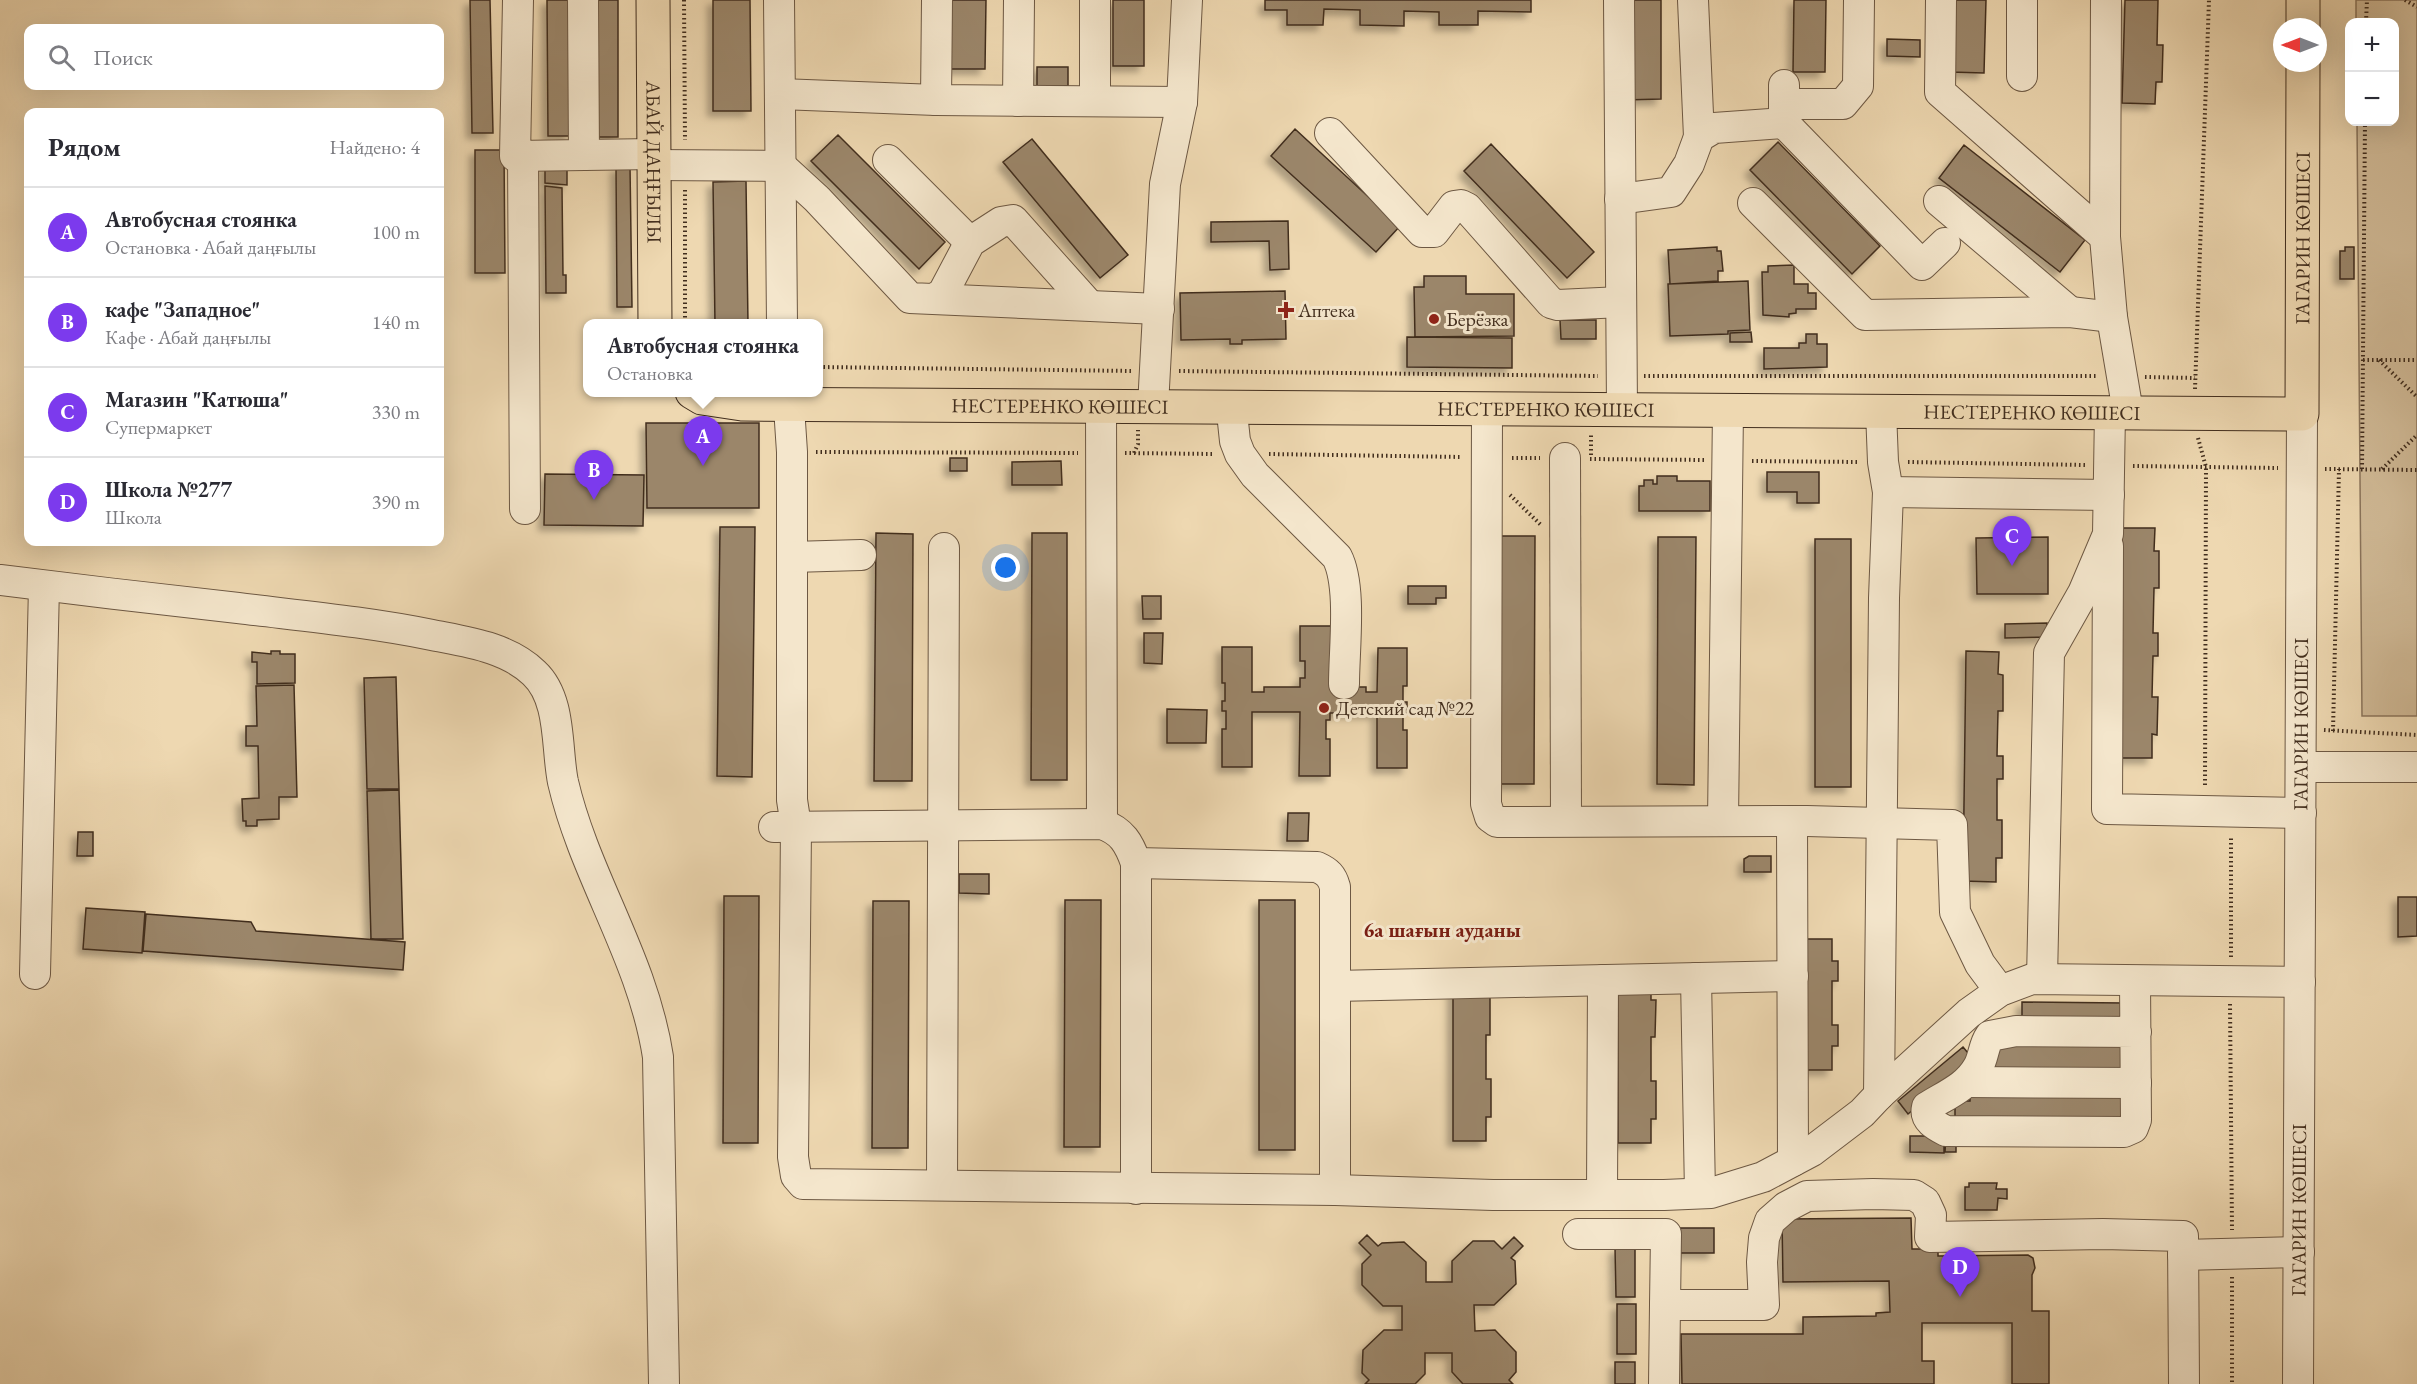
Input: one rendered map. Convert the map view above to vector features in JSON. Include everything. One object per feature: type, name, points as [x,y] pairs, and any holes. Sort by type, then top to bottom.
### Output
[{"type":"main road","name":"АБАЙ ДАҢҒЫЛЫ","points":[[653,0],[664,161],[655,319]]},
{"type":"main road","points":[[2303,0],[2303,18]]},
{"type":"main road","name":"ГАГАРИН КӨШЕСІ","points":[[2302,414],[2303,72]]},
{"type":"main road","points":[[700,397],[742,404],[789,398]]},
{"type":"main road","name":"НЕСТЕРЕНКО КӨШЕСІ","points":[[789,398],[1101,406],[2302,414]]},
{"type":"street","points":[[518,0],[525,509]]},
{"type":"street","points":[[583,0],[584,155]]},
{"type":"street","points":[[779,0],[782,319]]},
{"type":"street","points":[[936,100],[937,0]]},
{"type":"street","points":[[1018,0],[1018,101]]},
{"type":"street","points":[[1095,0],[1095,101]]},
{"type":"street","points":[[1154,406],[1165,184],[1182,102],[1187,0]]},
{"type":"street","points":[[1618,0],[1622,409]]},
{"type":"street","points":[[1620,199],[1671,192],[1689,164],[1699,137],[1693,0]]},
{"type":"street","points":[[1699,137],[1714,128],[1784,104],[1843,104],[1858,86],[1859,0]]},
{"type":"street","points":[[1941,0],[1940,92],[2105,237]]},
{"type":"street","points":[[2022,0],[2022,76]]},
{"type":"street","points":[[2106,0],[2105,237],[2112,317],[2121,376],[2119,412],[2109,466],[2107,809],[2301,813]]},
{"type":"street","points":[[780,94],[936,100],[1182,102]]},
{"type":"street","points":[[1784,104],[1922,265],[1945,243]]},
{"type":"street","points":[[1330,133],[1422,232],[1434,232],[1454,206],[1461,205],[1467,208],[1551,303],[1558,305],[1621,302]]},
{"type":"street","points":[[519,156],[584,155],[781,166],[817,199],[910,298],[937,297],[1159,309]]},
{"type":"street","points":[[888,160],[970,242]]},
{"type":"street","points":[[1939,201],[2070,312]]},
{"type":"street","points":[[1753,203],[1865,315],[2070,312],[2112,317]]},
{"type":"street","points":[[937,297],[943,293],[970,242],[1001,222],[1013,220],[1089,305]]},
{"type":"street","points":[[789,398],[792,452],[792,800],[785,826],[793,1157],[796,1176],[803,1184],[1335,1190],[1493,1195],[1602,1196],[1700,1193],[1720,1190],[1763,1177],[1812,1151],[1862,1113],[1969,1012],[2000,991],[2032,979],[2300,982]]},
{"type":"street","points":[[1101,406],[1102,824]]},
{"type":"street","points":[[1235,407],[1233,422],[1235,441],[1240,454],[1255,475],[1337,557],[1343,568],[1345,584],[1344,684]]},
{"type":"street","points":[[1487,409],[1486,804],[1490,817],[1497,822],[1792,821],[1952,825],[1955,912],[1980,964],[2000,991]]},
{"type":"street","points":[[1723,821],[1728,410]]},
{"type":"street","points":[[1879,1095],[1884,598],[1888,492],[1883,462],[1881,411]]},
{"type":"street","name":"ГАГАРИН КӨШЕСІ","points":[[2298,1384],[2302,414]]},
{"type":"street","points":[[1565,458],[1566,820]]},
{"type":"street","points":[[1888,492],[2109,495]]},
{"type":"street","points":[[2042,979],[2049,653],[2083,593],[2108,534]]},
{"type":"street","points":[[942,1185],[945,548]]},
{"type":"street","points":[[792,557],[861,555]]},
{"type":"street","points":[[0,580],[386,626],[480,645],[516,659],[535,674],[546,688],[552,707],[563,781],[574,820],[641,985],[652,1023],[658,1058],[664,1384]]},
{"type":"street","points":[[35,974],[44,585]]},
{"type":"street","points":[[2301,767],[2417,767]]},
{"type":"street","points":[[1792,821],[1793,1161]]},
{"type":"street","points":[[785,826],[1102,824],[1115,828],[1125,837],[1136,862],[1136,1189]]},
{"type":"street","points":[[1136,862],[1317,867],[1326,871],[1332,878],[1335,887],[1335,1190]]},
{"type":"street","points":[[1335,986],[1793,976]]},
{"type":"street","points":[[1696,978],[1700,1193]]},
{"type":"street","points":[[1602,1196],[1603,980]]},
{"type":"street","points":[[2135,981],[2136,1032],[2136,1120],[2133,1128],[2124,1132],[1946,1131],[1929,1120],[1926,1113],[1927,1107],[1969,1082],[1980,1064],[1985,1043],[1990,1036],[2016,1031],[2136,1032]]},
{"type":"street","points":[[1969,1082],[2136,1083]]},
{"type":"street","points":[[1665,1305],[1764,1305],[1763,1250],[1764,1238],[1770,1221],[1786,1207],[1807,1196],[1914,1195],[1925,1202],[1931,1215],[1930,1237],[2103,1234],[2183,1236],[2184,1384]]},
{"type":"street","points":[[1578,1234],[1666,1234],[1664,1384]]},
{"type":"street","points":[[2183,1255],[2299,1252]]},
{"type":"path","points":[[684,0],[664,161],[684,319]]},
{"type":"path","points":[[2209,0],[2195,378],[2196,428],[2206,467],[2204,811],[2232,837],[2230,982],[2232,1384]]},
{"type":"path","points":[[2366,18],[2367,0]]},
{"type":"path","points":[[2405,0],[2417,7]]},
{"type":"path","points":[[2362,469],[2365,126]]},
{"type":"path","points":[[2363,360],[2417,360]]},
{"type":"path","points":[[2379,360],[2417,397]]},
{"type":"path","points":[[823,367],[1622,376],[2195,378]]},
{"type":"path","points":[[2382,469],[2417,435]]},
{"type":"path","points":[[792,452],[1240,454],[1487,464],[1565,458],[2417,470]]},
{"type":"path","points":[[1487,464],[1565,549]]},
{"type":"path","points":[[2333,731],[2338,469]]},
{"type":"path","points":[[2302,729],[2417,735]]},
{"type":"shaded area","points":[[2356,0],[2417,0],[2417,716],[2362,716],[2357,126],[2399,126],[2399,18],[2356,18]]},
{"type":"building","points":[[470,0],[490,0],[493,133],[472,133]]},
{"type":"building","points":[[547,0],[571,0],[571,136],[548,136]]},
{"type":"building","points":[[595,0],[618,0],[618,137],[595,137]]},
{"type":"building","points":[[713,0],[750,0],[751,111],[713,111]]},
{"type":"building","points":[[950,0],[986,0],[985,69],[950,69]]},
{"type":"building","points":[[1113,0],[1144,0],[1144,66],[1113,66]]},
{"type":"building","points":[[1265,0],[1531,0],[1531,12],[1478,11],[1478,25],[1439,25],[1439,12],[1404,11],[1404,26],[1360,25],[1360,10],[1324,9],[1323,25],[1287,25],[1287,10],[1265,10]]},
{"type":"building","points":[[1624,0],[1661,0],[1661,99],[1624,100]]},
{"type":"building","points":[[1794,0],[1826,0],[1825,72],[1793,72]]},
{"type":"building","points":[[1952,0],[1986,0],[1984,73],[1950,72]]},
{"type":"building","points":[[2125,0],[2158,0],[2157,45],[2163,45],[2162,82],[2156,82],[2155,104],[2122,103]]},
{"type":"building","points":[[1887,39],[1920,40],[1920,57],[1887,56]]},
{"type":"building","points":[[1037,67],[1068,67],[1068,86],[1037,86]]},
{"type":"building","points":[[1295,129],[1400,226],[1376,252],[1271,156]]},
{"type":"building","points":[[838,135],[945,242],[919,269],[811,161]]},
{"type":"building","points":[[1032,139],[1128,255],[1100,278],[1003,162]]},
{"type":"building","points":[[1778,142],[1880,246],[1852,274],[1750,170]]},
{"type":"building","points":[[1491,144],[1594,252],[1567,278],[1464,171]]},
{"type":"building","points":[[1964,145],[2085,240],[2060,272],[1939,178]]},
{"type":"building","points":[[475,150],[504,150],[505,273],[475,273]]},
{"type":"building","points":[[545,164],[567,164],[567,185],[545,183]]},
{"type":"building","points":[[630,166],[632,307],[617,307],[616,167]]},
{"type":"building","points":[[746,181],[748,319],[715,319],[713,182]]},
{"type":"building","points":[[545,186],[562,188],[563,275],[566,275],[566,293],[546,293]]},
{"type":"building","points":[[1288,221],[1289,269],[1270,270],[1269,241],[1211,242],[1211,222]]},
{"type":"building","points":[[1717,247],[1717,251],[1721,251],[1723,271],[1718,271],[1718,281],[1670,284],[1668,250]]},
{"type":"building","points":[[2345,247],[2354,247],[2354,279],[2340,279],[2340,251],[2345,251]]},
{"type":"building","points":[[1794,265],[1794,284],[1808,284],[1808,293],[1816,293],[1816,309],[1796,309],[1796,313],[1789,314],[1789,317],[1763,315],[1762,272],[1768,272],[1768,266]]},
{"type":"building","points":[[1424,276],[1466,276],[1466,294],[1514,294],[1514,336],[1415,337],[1414,287],[1424,287]]},
{"type":"building","points":[[1748,281],[1750,330],[1728,331],[1728,334],[1670,336],[1668,284]]},
{"type":"building","points":[[1285,291],[1286,339],[1242,340],[1242,344],[1230,344],[1230,339],[1181,340],[1180,293]]},
{"type":"building","points":[[1560,320],[1596,320],[1596,339],[1561,339]]},
{"type":"building","points":[[1751,332],[1752,342],[1730,342],[1730,333]]},
{"type":"building","points":[[1806,334],[1817,334],[1817,344],[1827,344],[1827,367],[1764,369],[1764,348],[1799,348],[1799,343],[1806,343]]},
{"type":"building","points":[[1407,337],[1512,338],[1512,368],[1407,367]]},
{"type":"building","points":[[646,423],[759,423],[759,508],[647,508]]},
{"type":"building","points":[[950,458],[967,458],[967,471],[950,471]]},
{"type":"building","points":[[1061,461],[1062,485],[1012,485],[1012,462]]},
{"type":"building","points":[[1767,472],[1819,472],[1819,503],[1797,503],[1797,492],[1767,492]]},
{"type":"building","points":[[545,474],[644,475],[643,526],[544,525]]},
{"type":"building","points":[[1657,476],[1677,476],[1677,481],[1710,481],[1710,511],[1639,511],[1639,486],[1644,486],[1644,480],[1653,480],[1653,484],[1657,484]]},
{"type":"building","points":[[720,527],[755,527],[752,777],[717,776]]},
{"type":"building","points":[[2122,528],[2155,528],[2154,551],[2159,551],[2159,588],[2154,588],[2153,633],[2158,633],[2158,656],[2153,656],[2152,697],[2158,697],[2157,735],[2152,734],[2152,758],[2119,758]]},
{"type":"building","points":[[876,533],[913,534],[912,781],[874,781]]},
{"type":"building","points":[[1032,533],[1067,533],[1067,780],[1031,780]]},
{"type":"building","points":[[1499,536],[1535,536],[1534,784],[1498,784]]},
{"type":"building","points":[[1658,537],[1696,537],[1694,785],[1657,784]]},
{"type":"building","points":[[2048,537],[2048,594],[1977,594],[1976,538]]},
{"type":"building","points":[[1815,539],[1851,539],[1851,787],[1815,787]]},
{"type":"building","points":[[1408,586],[1446,586],[1446,598],[1436,598],[1436,604],[1408,604]]},
{"type":"building","points":[[1142,596],[1161,596],[1161,619],[1143,619]]},
{"type":"building","points":[[2047,623],[2047,637],[2005,638],[2005,624]]},
{"type":"building","points":[[1300,626],[1331,626],[1330,687],[1366,687],[1366,692],[1377,692],[1378,648],[1407,648],[1407,686],[1403,686],[1403,702],[1407,702],[1407,713],[1403,713],[1403,730],[1407,730],[1407,768],[1377,768],[1377,713],[1330,713],[1330,720],[1326,720],[1326,739],[1330,739],[1330,776],[1299,776],[1300,712],[1252,712],[1252,767],[1222,767],[1222,729],[1226,729],[1226,711],[1222,711],[1222,701],[1225,701],[1225,683],[1222,683],[1222,647],[1252,647],[1252,692],[1264,692],[1264,687],[1300,687],[1300,678],[1305,678],[1305,661],[1300,661]]},
{"type":"building","points":[[1144,633],[1163,633],[1162,664],[1144,663]]},
{"type":"building","points":[[271,651],[280,651],[280,654],[295,654],[295,683],[257,684],[257,662],[252,662],[252,652],[271,654]]},
{"type":"building","points":[[1966,651],[1999,652],[1998,674],[2003,675],[2003,711],[1998,711],[1997,756],[2003,756],[2003,779],[1997,779],[1997,820],[2002,820],[2002,858],[1996,858],[1996,882],[1963,881]]},
{"type":"building","points":[[396,677],[399,789],[367,789],[364,678]]},
{"type":"building","points":[[294,685],[297,797],[279,797],[279,819],[257,820],[257,826],[246,826],[246,821],[243,821],[242,799],[259,798],[258,746],[246,746],[246,726],[257,726],[256,686]]},
{"type":"building","points":[[1167,709],[1207,710],[1206,743],[1167,743]]},
{"type":"building","points":[[399,790],[403,939],[371,939],[367,791]]},
{"type":"building","points":[[1288,813],[1309,813],[1308,841],[1287,841]]},
{"type":"building","points":[[78,832],[93,832],[93,856],[77,856]]},
{"type":"building","points":[[1749,856],[1771,856],[1771,872],[1744,872],[1744,859]]},
{"type":"building","points":[[959,874],[989,874],[989,894],[959,893]]},
{"type":"building","points":[[724,896],[759,896],[758,1143],[723,1143]]},
{"type":"building","points":[[2398,897],[2417,897],[2417,936],[2398,937]]},
{"type":"building","points":[[1065,900],[1101,900],[1100,1147],[1064,1147]]},
{"type":"building","points":[[1259,900],[1295,900],[1295,1150],[1259,1150]]},
{"type":"building","points":[[873,901],[909,901],[908,1148],[872,1148]]},
{"type":"building","points":[[86,908],[145,912],[142,953],[83,949]]},
{"type":"building","points":[[146,914],[251,922],[256,931],[405,942],[403,970],[143,951]]},
{"type":"building","points":[[1797,939],[1832,939],[1832,961],[1838,961],[1838,981],[1832,981],[1832,1025],[1838,1025],[1838,1046],[1832,1046],[1832,1070],[1797,1070]]},
{"type":"building","points":[[1453,975],[1490,997],[1490,1035],[1486,1035],[1486,1079],[1491,1079],[1491,1117],[1486,1117],[1486,1141],[1453,1141]]},
{"type":"building","points":[[1618,977],[1651,977],[1651,1000],[1656,1000],[1655,1037],[1651,1037],[1651,1081],[1656,1081],[1656,1119],[1651,1119],[1651,1143],[1618,1143]]},
{"type":"building","points":[[2022,1002],[2124,1003],[2124,1020],[2022,1019]]},
{"type":"building","points":[[1988,1041],[2123,1042],[2123,1074],[1988,1073]]},
{"type":"building","points":[[1963,1047],[1973,1059],[1908,1114],[1898,1101]]},
{"type":"building","points":[[1970,1088],[2124,1088],[2124,1120],[1955,1120],[1955,1101],[1970,1101]]},
{"type":"building","points":[[1910,1136],[1944,1136],[1944,1153],[1910,1152]]},
{"type":"building","points":[[1946,1136],[1956,1137],[1956,1152],[1945,1152]]},
{"type":"building","points":[[1969,1183],[1997,1183],[1996,1189],[2007,1189],[2007,1199],[1998,1198],[1997,1210],[1965,1210],[1965,1187],[1969,1187]]},
{"type":"building","points":[[1911,1218],[1912,1249],[1938,1249],[1938,1256],[2028,1255],[2033,1258],[2035,1268],[2032,1275],[2032,1311],[2049,1311],[2049,1384],[2012,1384],[2012,1323],[1922,1323],[1922,1361],[1934,1361],[1934,1384],[1682,1384],[1681,1334],[1803,1334],[1803,1317],[1876,1316],[1876,1313],[1890,1312],[1889,1281],[1783,1282],[1782,1219]]},
{"type":"building","points":[[1679,1228],[1714,1228],[1714,1253],[1679,1253]]},
{"type":"building","points":[[1367,1235],[1378,1246],[1382,1243],[1404,1242],[1426,1262],[1426,1282],[1452,1282],[1452,1261],[1473,1241],[1494,1241],[1502,1249],[1514,1237],[1523,1246],[1511,1258],[1515,1261],[1516,1284],[1494,1305],[1474,1305],[1475,1331],[1495,1330],[1516,1352],[1516,1372],[1509,1380],[1513,1384],[1463,1384],[1452,1372],[1452,1353],[1425,1353],[1425,1374],[1415,1384],[1365,1384],[1369,1380],[1362,1373],[1363,1350],[1384,1330],[1402,1330],[1402,1306],[1383,1306],[1362,1285],[1362,1264],[1371,1255],[1359,1243]]},
{"type":"building","points":[[1615,1248],[1635,1248],[1635,1297],[1616,1297]]},
{"type":"building","points":[[1617,1304],[1636,1304],[1636,1354],[1617,1354]]},
{"type":"building","points":[[1615,1362],[1635,1362],[1635,1384],[1615,1384]]},
{"type":"place","name":"Аптека","points":[[1286,310]]},
{"type":"place","name":"Берёзка","points":[[1434,319]]},
{"type":"place","name":"Автобусная стоянка","points":[[703,466]]},
{"type":"place","name":"кафе \"Западное\"","points":[[594,500]]},
{"type":"place","name":"Магазин \"Катюша\"","points":[[2012,566]]},
{"type":"place","name":"Детский сад №22","points":[[1324,708]]},
{"type":"place","name":"Школа №277","points":[[1960,1297]]},
{"type":"district","name":"6а шағын ауданы","points":[[1442,929]]}]
